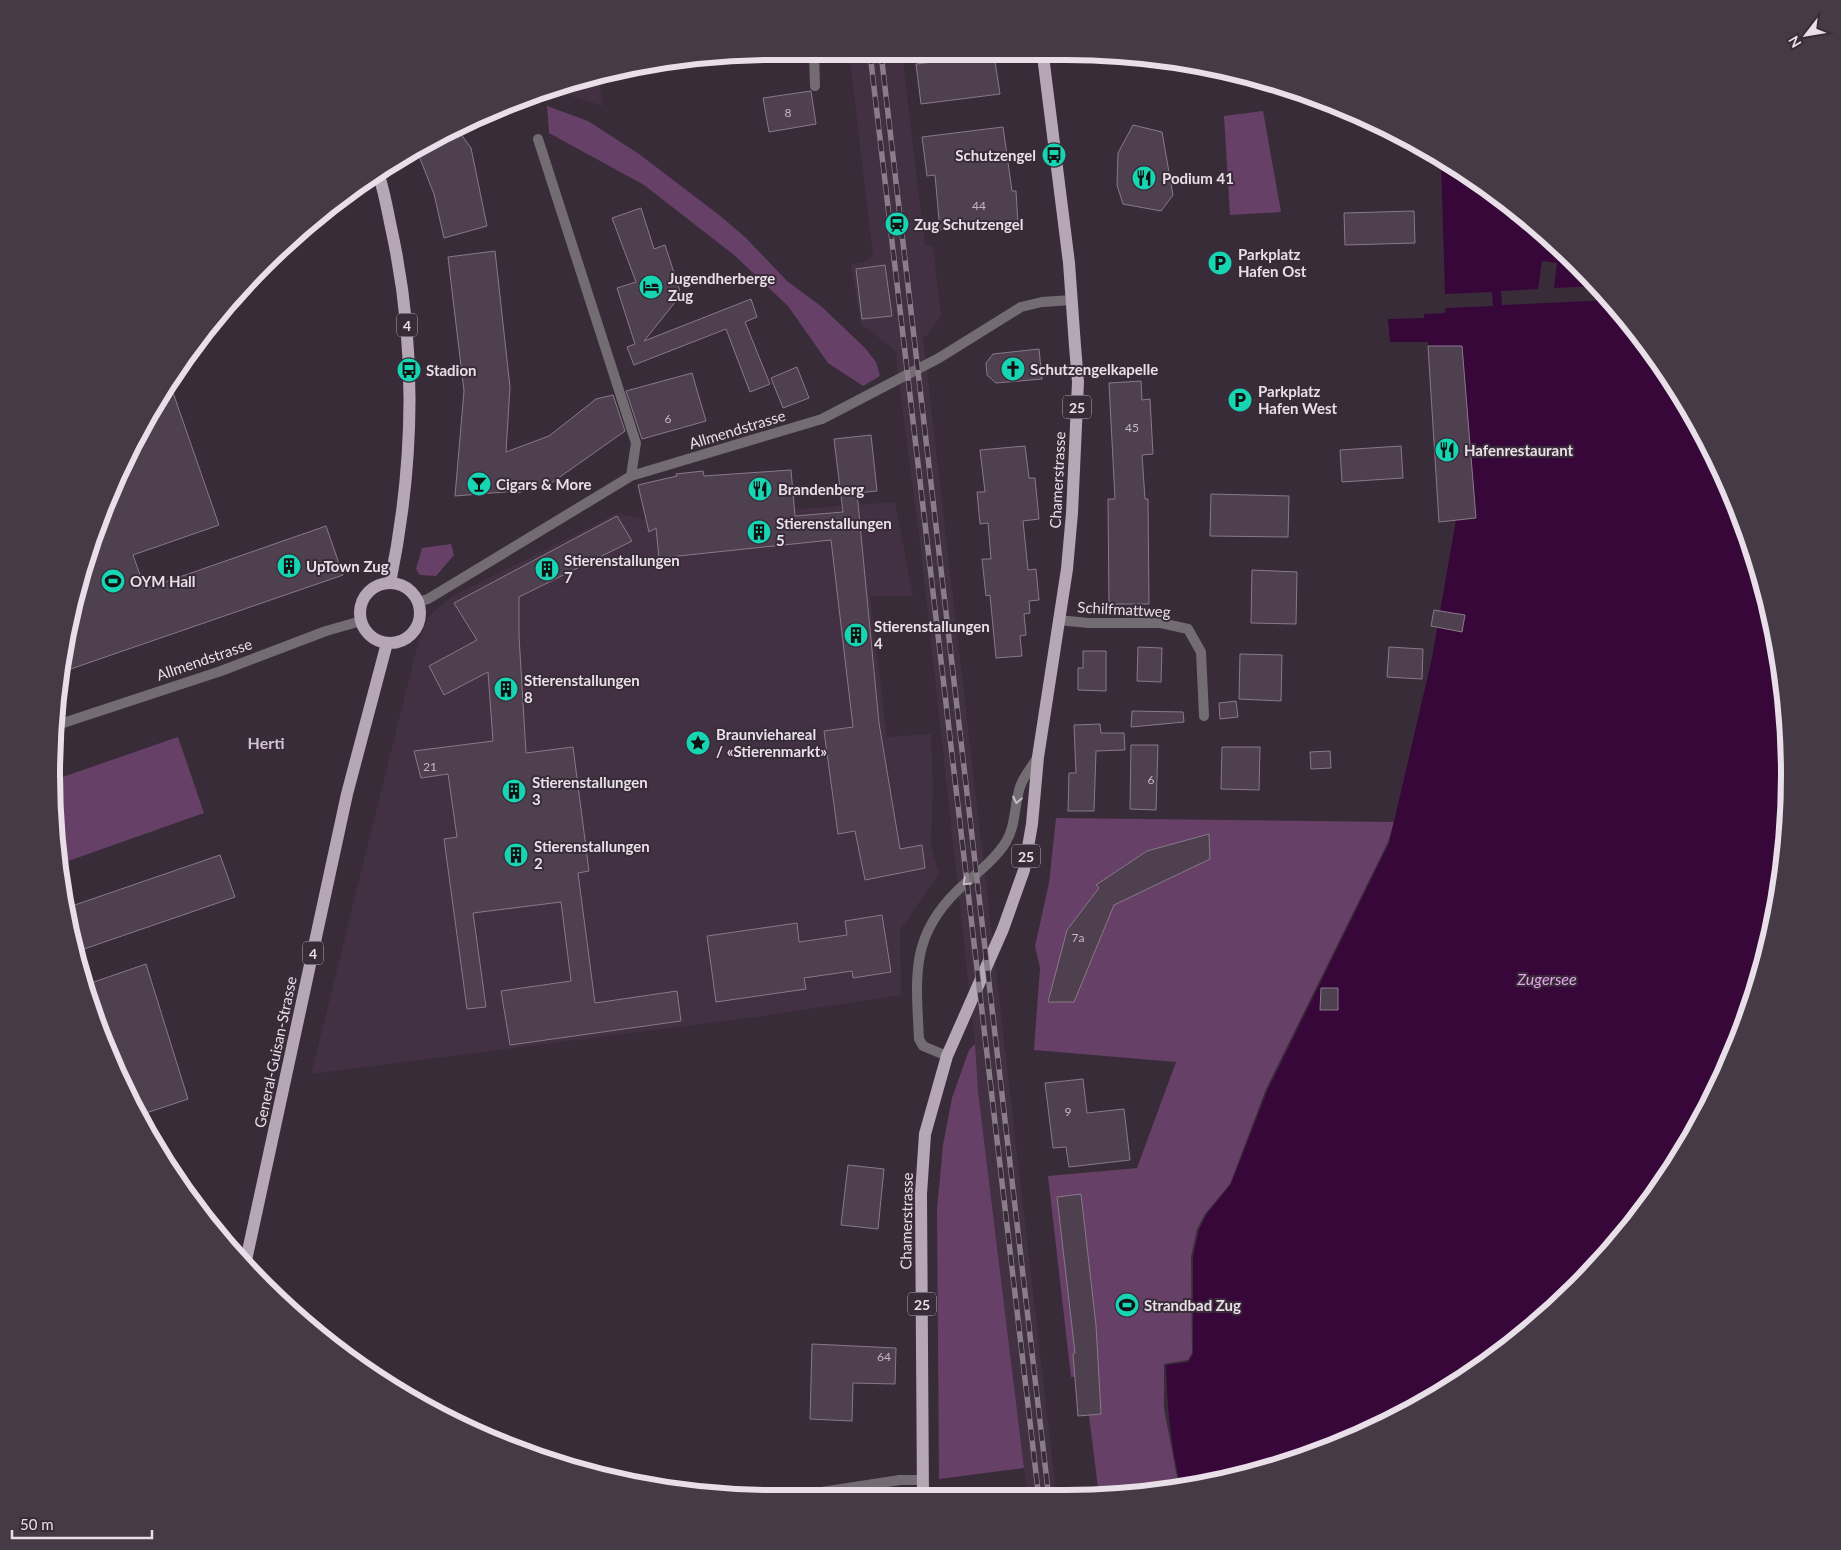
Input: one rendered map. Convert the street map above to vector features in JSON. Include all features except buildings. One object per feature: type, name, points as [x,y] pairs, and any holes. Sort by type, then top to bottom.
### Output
[{"type":"main road","name":"Chamerstrasse","points":[[923,1490],[921,1194],[927,1124],[946,1056],[1000,936],[1024,870],[1032,824],[1038,757],[1066,569],[1075,476],[1078,382],[1072,300],[1043,60]]},
{"type":"main road","name":"4","points":[[380,179],[406,304],[409,370],[407,476],[390,583]]},
{"type":"main road","points":[[390,583],[397,584],[410,590],[418,602],[419,619],[411,634],[396,643],[387,643],[370,636],[361,621],[360,613],[364,598],[375,587],[390,583]]},
{"type":"main road","name":"General-Guisan-Strasse","points":[[247,1257],[347,794],[387,643]]},
{"type":"street","points":[[814,60],[815,86]]},
{"type":"street","points":[[538,139],[636,443],[631,476]]},
{"type":"street","name":"Allmendstrasse","points":[[418,602],[428,599],[631,476],[822,419],[939,358],[1021,308],[1042,302],[1072,300]]},
{"type":"street","name":"Schilfmattweg","points":[[1058,620],[1088,623],[1161,623],[1188,629],[1200,652],[1204,716]]},
{"type":"street","name":"Allmendstrasse","points":[[62,723],[221,671],[326,631],[361,621]]},
{"type":"street","name":"Chamerstrasse","points":[[946,1056],[923,1046],[919,1039],[916,976],[924,938],[930,924],[946,902],[1004,845],[1011,833],[1020,786],[1038,757]]},
{"type":"street","points":[[838,1490],[900,1480],[923,1480]]},
{"type":"shaded area","points":[[850,60],[903,60],[925,246],[933,245],[941,316],[927,336],[923,337],[1056,1490],[1027,1490],[978,1091],[975,1044],[921,551],[895,350],[861,324],[851,264],[864,262],[873,255]]},
{"type":"shaded area","points":[[599,82],[603,106],[561,93]]},
{"type":"shaded area","points":[[547,106],[588,121],[639,154],[719,215],[745,237],[787,281],[822,307],[865,348],[876,362],[880,376],[863,386],[828,363],[788,306],[734,255],[644,185],[549,133]]},
{"type":"shaded area","points":[[1263,111],[1281,212],[1230,215],[1224,116]]},
{"type":"shaded area","points":[[895,502],[913,596],[870,596],[887,737],[931,734],[933,788],[931,846],[939,874],[900,930],[901,995],[763,1016],[311,1074],[419,639],[429,616],[451,597],[618,513],[646,520]]},
{"type":"shaded area","points":[[451,544],[454,555],[436,576],[420,575],[416,569],[422,548]]},
{"type":"shaded area","points":[[178,737],[204,813],[65,862],[60,778]]},
{"type":"shaded area","points":[[1056,818],[1394,822],[1388,842],[1266,1089],[1230,1184],[1205,1214],[1197,1229],[1191,1257],[1192,1353],[1188,1360],[1164,1364],[1164,1408],[1178,1481],[1098,1489],[1084,1376],[1071,1377],[1048,1176],[1137,1168],[1176,1062],[1034,1050],[1040,968],[1035,946],[1049,883]]},
{"type":"shaded area","points":[[975,1044],[978,1091],[1024,1468],[939,1479],[937,1209],[943,1145],[952,1098],[969,1050]]},
{"type":"water","name":"Zugersee","points":[[1441,167],[1463,180],[1537,237],[1572,269],[1604,304],[1661,378],[1707,459],[1727,501],[1757,590],[1775,682],[1779,728],[1781,775],[1775,868],[1757,960],[1727,1049],[1685,1132],[1661,1172],[1604,1246],[1572,1281],[1537,1313],[1463,1370],[1424,1394],[1340,1436],[1251,1466],[1180,1480],[1170,1427],[1166,1365],[1188,1362],[1193,1354],[1193,1257],[1199,1230],[1206,1215],[1231,1184],[1268,1089],[1389,843],[1432,658],[1456,520],[1476,518],[1462,346],[1428,346],[1428,342],[1390,342],[1388,319],[1424,318],[1424,314],[1445,313],[1446,308],[1493,306],[1492,292],[1445,294]]},
{"type":"pier","points":[[1542,261],[1557,263],[1554,288],[1588,286],[1601,300],[1502,305],[1501,291],[1538,289]]},
{"type":"railway","points":[[871,60],[1038,1490]]},
{"type":"railway","points":[[882,60],[1048,1490]]},
{"type":"place","name":"Schutzengel","points":[[1054,155]]},
{"type":"place","name":"Podium 41","points":[[1144,178]]},
{"type":"place","name":"Zug Schutzengel","points":[[897,224]]},
{"type":"place","name":"Parkplatz Hafen Ost","points":[[1220,263]]},
{"type":"place","name":"Jugendherberge Zug","points":[[651,287]]},
{"type":"place","name":"Schutzengelkapelle","points":[[1013,369]]},
{"type":"place","name":"Stadion","points":[[409,370]]},
{"type":"place","name":"Parkplatz Hafen West","points":[[1240,400]]},
{"type":"place","name":"Hafenrestaurant","points":[[1447,450]]},
{"type":"place","name":"Cigars & More","points":[[479,484]]},
{"type":"place","name":"Brandenberg","points":[[760,489]]},
{"type":"place","name":"Stierenstallungen 5","points":[[759,532]]},
{"type":"place","name":"UpTown Zug","points":[[289,566]]},
{"type":"place","name":"Stierenstallungen 7","points":[[547,569]]},
{"type":"place","name":"OYM Hall","points":[[113,581]]},
{"type":"place","name":"Stierenstallungen 4","points":[[856,635]]},
{"type":"place","name":"Stierenstallungen 8","points":[[506,689]]},
{"type":"place","name":"Braunviehareal / «Stierenmarkt»","points":[[698,743]]},
{"type":"place","name":"Stierenstallungen 3","points":[[514,791]]},
{"type":"place","name":"Stierenstallungen 2","points":[[516,855]]},
{"type":"place","name":"Strandbad Zug","points":[[1127,1305]]},
{"type":"district","name":"Herti","points":[[266,742]]}]
